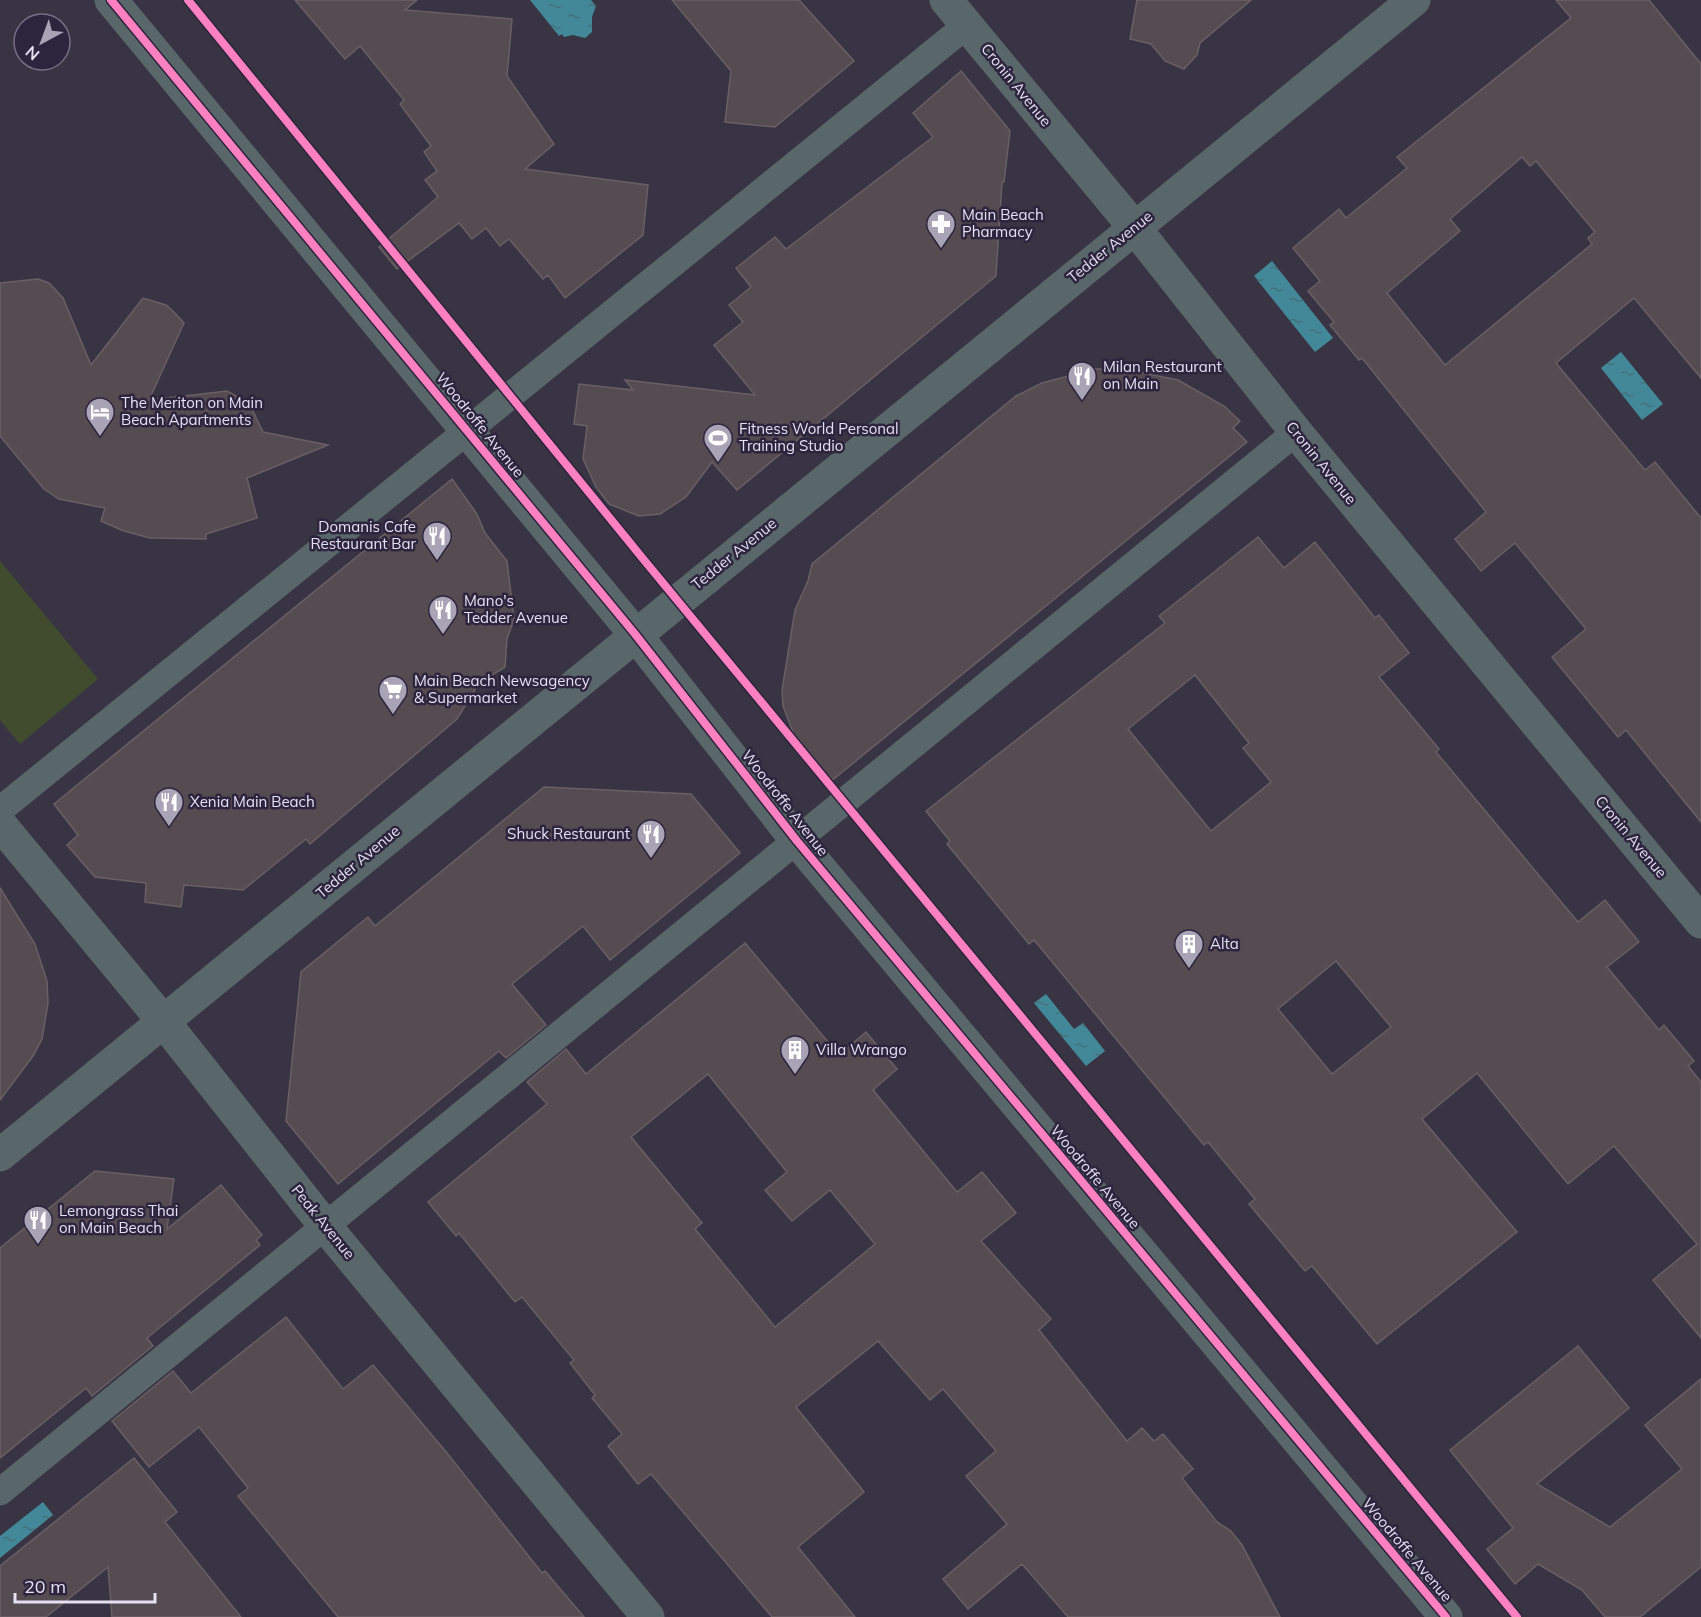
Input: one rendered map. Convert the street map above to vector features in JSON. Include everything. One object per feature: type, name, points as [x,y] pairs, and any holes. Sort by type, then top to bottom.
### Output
[{"type":"street","name":"Woodroffe Avenue","points":[[111,0],[635,634],[797,841],[1446,1617]]},
{"type":"street","name":"Cronin Avenue","points":[[946,0],[1134,227],[1296,432],[1701,922]]},
{"type":"street","name":"Tedder Avenue","points":[[0,1155],[1413,0]]},
{"type":"street","name":"Peak Avenue","points":[[0,824],[164,1022],[326,1227],[648,1617]]},
{"type":"lane","points":[[0,810],[967,25]]},
{"type":"lane","points":[[0,1492],[1296,432]]},
{"type":"green space","points":[[0,561],[98,679],[20,744],[0,720]]},
{"type":"water","points":[[530,0],[591,0],[596,6],[592,17],[592,32],[585,38],[573,35],[564,37],[562,34],[559,36]]},
{"type":"water","points":[[1272,261],[1333,338],[1315,352],[1254,276]]},
{"type":"water","points":[[1621,352],[1663,404],[1642,420],[1601,368]]},
{"type":"water","points":[[1046,994],[1074,1029],[1083,1023],[1105,1051],[1086,1066],[1034,1003]]},
{"type":"water","points":[[43,1502],[53,1515],[0,1558],[0,1536]]},
{"type":"building","points":[[295,0],[417,0],[405,10],[512,19],[507,76],[554,144],[525,169],[648,185],[643,235],[565,298],[548,275],[543,279],[509,239],[500,246],[486,228],[472,239],[459,223],[397,269],[379,247],[438,197],[425,180],[437,171],[424,152],[431,146],[400,104],[404,100],[360,46],[345,59]]},
{"type":"building","points":[[672,0],[799,0],[854,61],[775,127],[725,122],[731,71]]},
{"type":"building","points":[[1137,0],[1251,0],[1200,43],[1197,55],[1184,69],[1165,61],[1151,44],[1130,39]]},
{"type":"building","points":[[1556,0],[1649,0],[1701,64],[1701,378],[1634,298],[1556,363],[1645,470],[1655,462],[1701,518],[1701,822],[1626,730],[1618,737],[1552,657],[1586,629],[1515,543],[1481,571],[1455,539],[1486,512],[1362,358],[1359,360],[1330,325],[1334,322],[1308,291],[1320,281],[1293,248],[1339,209],[1346,218],[1407,168],[1397,157],[1571,18]],"holes":[[[1522,157],[1530,166],[1536,161],[1595,232],[1588,238],[1592,244],[1445,365],[1387,293],[1460,231],[1450,219]]]},
{"type":"building","points":[[961,71],[1010,131],[1004,182],[1002,182],[996,276],[737,490],[712,462],[686,497],[660,514],[639,516],[609,504],[596,487],[583,459],[587,426],[574,424],[579,384],[633,390],[625,380],[755,395],[714,345],[743,322],[729,305],[751,287],[736,268],[775,237],[786,249],[933,137],[913,113]]},
{"type":"building","points":[[38,279],[49,283],[63,298],[91,365],[143,298],[166,305],[173,311],[184,323],[149,400],[227,391],[249,403],[263,432],[328,445],[247,478],[257,518],[206,534],[206,539],[150,538],[124,531],[101,521],[105,508],[59,499],[44,489],[0,436],[0,283]]},
{"type":"building","points":[[1095,369],[1123,369],[1178,380],[1224,406],[1240,421],[1233,428],[1247,442],[830,782],[796,740],[783,706],[782,690],[795,610],[808,581],[812,564],[1016,396],[1042,383]]},
{"type":"building","points":[[452,479],[477,514],[485,533],[507,561],[514,619],[507,639],[505,667],[479,683],[457,719],[310,844],[306,839],[243,890],[184,885],[181,907],[145,902],[146,883],[95,877],[67,845],[78,835],[54,804]]},
{"type":"building","points":[[1258,537],[1284,568],[1315,542],[1375,618],[1379,615],[1409,653],[1379,677],[1439,749],[1436,752],[1578,922],[1605,900],[1639,942],[1607,967],[1659,1030],[1664,1025],[1694,1061],[1688,1066],[1701,1082],[1701,1338],[1653,1280],[1697,1244],[1614,1146],[1568,1184],[1477,1073],[1422,1119],[1517,1232],[1377,1344],[1312,1266],[1305,1271],[1249,1204],[1255,1199],[1208,1142],[1204,1145],[1034,940],[1029,944],[947,844],[950,841],[926,811],[1165,623],[1159,616]],"holes":[[[1195,675],[1249,743],[1243,748],[1271,782],[1211,831],[1128,729]],[[1336,961],[1391,1027],[1332,1074],[1278,1009]]]},
{"type":"building","points":[[544,787],[691,794],[740,853],[610,960],[583,926],[512,984],[546,1025],[506,1058],[499,1051],[338,1184],[286,1121],[301,972],[368,917],[375,926]]},
{"type":"building","points":[[0,888],[35,944],[47,981],[48,1003],[42,1039],[33,1056],[0,1100]]},
{"type":"building","points":[[745,943],[839,1055],[866,1032],[897,1069],[873,1090],[957,1192],[982,1172],[1016,1213],[981,1241],[1051,1319],[1039,1330],[1127,1441],[1142,1428],[1154,1441],[1163,1434],[1193,1469],[1182,1478],[1217,1522],[1231,1531],[1242,1545],[1280,1617],[1068,1617],[1022,1564],[968,1609],[943,1579],[1007,1524],[966,1476],[996,1451],[943,1389],[930,1400],[878,1341],[796,1407],[864,1492],[798,1547],[855,1617],[772,1617],[651,1474],[638,1484],[608,1446],[622,1434],[592,1398],[595,1395],[570,1363],[574,1360],[522,1297],[515,1302],[459,1233],[456,1236],[428,1202],[547,1104],[527,1082],[566,1049],[586,1074]],"holes":[[[708,1074],[787,1172],[765,1190],[792,1221],[830,1190],[875,1244],[775,1327],[695,1229],[702,1223],[631,1137]]]},
{"type":"building","points":[[95,1171],[174,1179],[167,1229],[221,1185],[262,1235],[256,1240],[260,1245],[147,1338],[153,1346],[92,1396],[86,1388],[0,1458],[0,1248]]},
{"type":"building","points":[[286,1317],[343,1389],[373,1365],[447,1453],[542,1573],[545,1571],[584,1617],[338,1617],[238,1496],[248,1488],[199,1427],[149,1467],[112,1421],[173,1371],[191,1393]]},
{"type":"building","points":[[1578,1346],[1629,1408],[1537,1484],[1610,1527],[1682,1469],[1645,1425],[1701,1379],[1701,1567],[1640,1617],[1605,1617],[1582,1590],[1538,1564],[1515,1584],[1487,1549],[1513,1528],[1450,1450]]},
{"type":"building","points":[[134,1458],[177,1512],[165,1522],[241,1617],[112,1617],[108,1567],[46,1617],[0,1617],[0,1566]]},
{"type":"cycle path","points":[[111,0],[635,634],[797,841],[1446,1617]]},
{"type":"cycle path","points":[[188,0],[644,560],[1517,1617]]},
{"type":"place","name":"Main Beach Pharmacy","points":[[941,250]]},
{"type":"place","name":"Milan Restaurant on Main","points":[[1082,402]]},
{"type":"place","name":"The Meriton on Main Beach Apartments","points":[[100,438]]},
{"type":"place","name":"Fitness World Personal Training Studio","points":[[718,464]]},
{"type":"place","name":"Domanis Cafe Restaurant Bar","points":[[437,562]]},
{"type":"place","name":"Mano's Tedder Avenue","points":[[443,636]]},
{"type":"place","name":"Main Beach Newsagency & Supermarket","points":[[393,716]]},
{"type":"place","name":"Xenia Main Beach","points":[[169,828]]},
{"type":"place","name":"Shuck Restaurant","points":[[651,860]]},
{"type":"place","name":"Alta","points":[[1189,970]]},
{"type":"place","name":"Villa Wrango","points":[[795,1076]]},
{"type":"place","name":"Lemongrass Thai on Main Beach","points":[[38,1246]]}]
